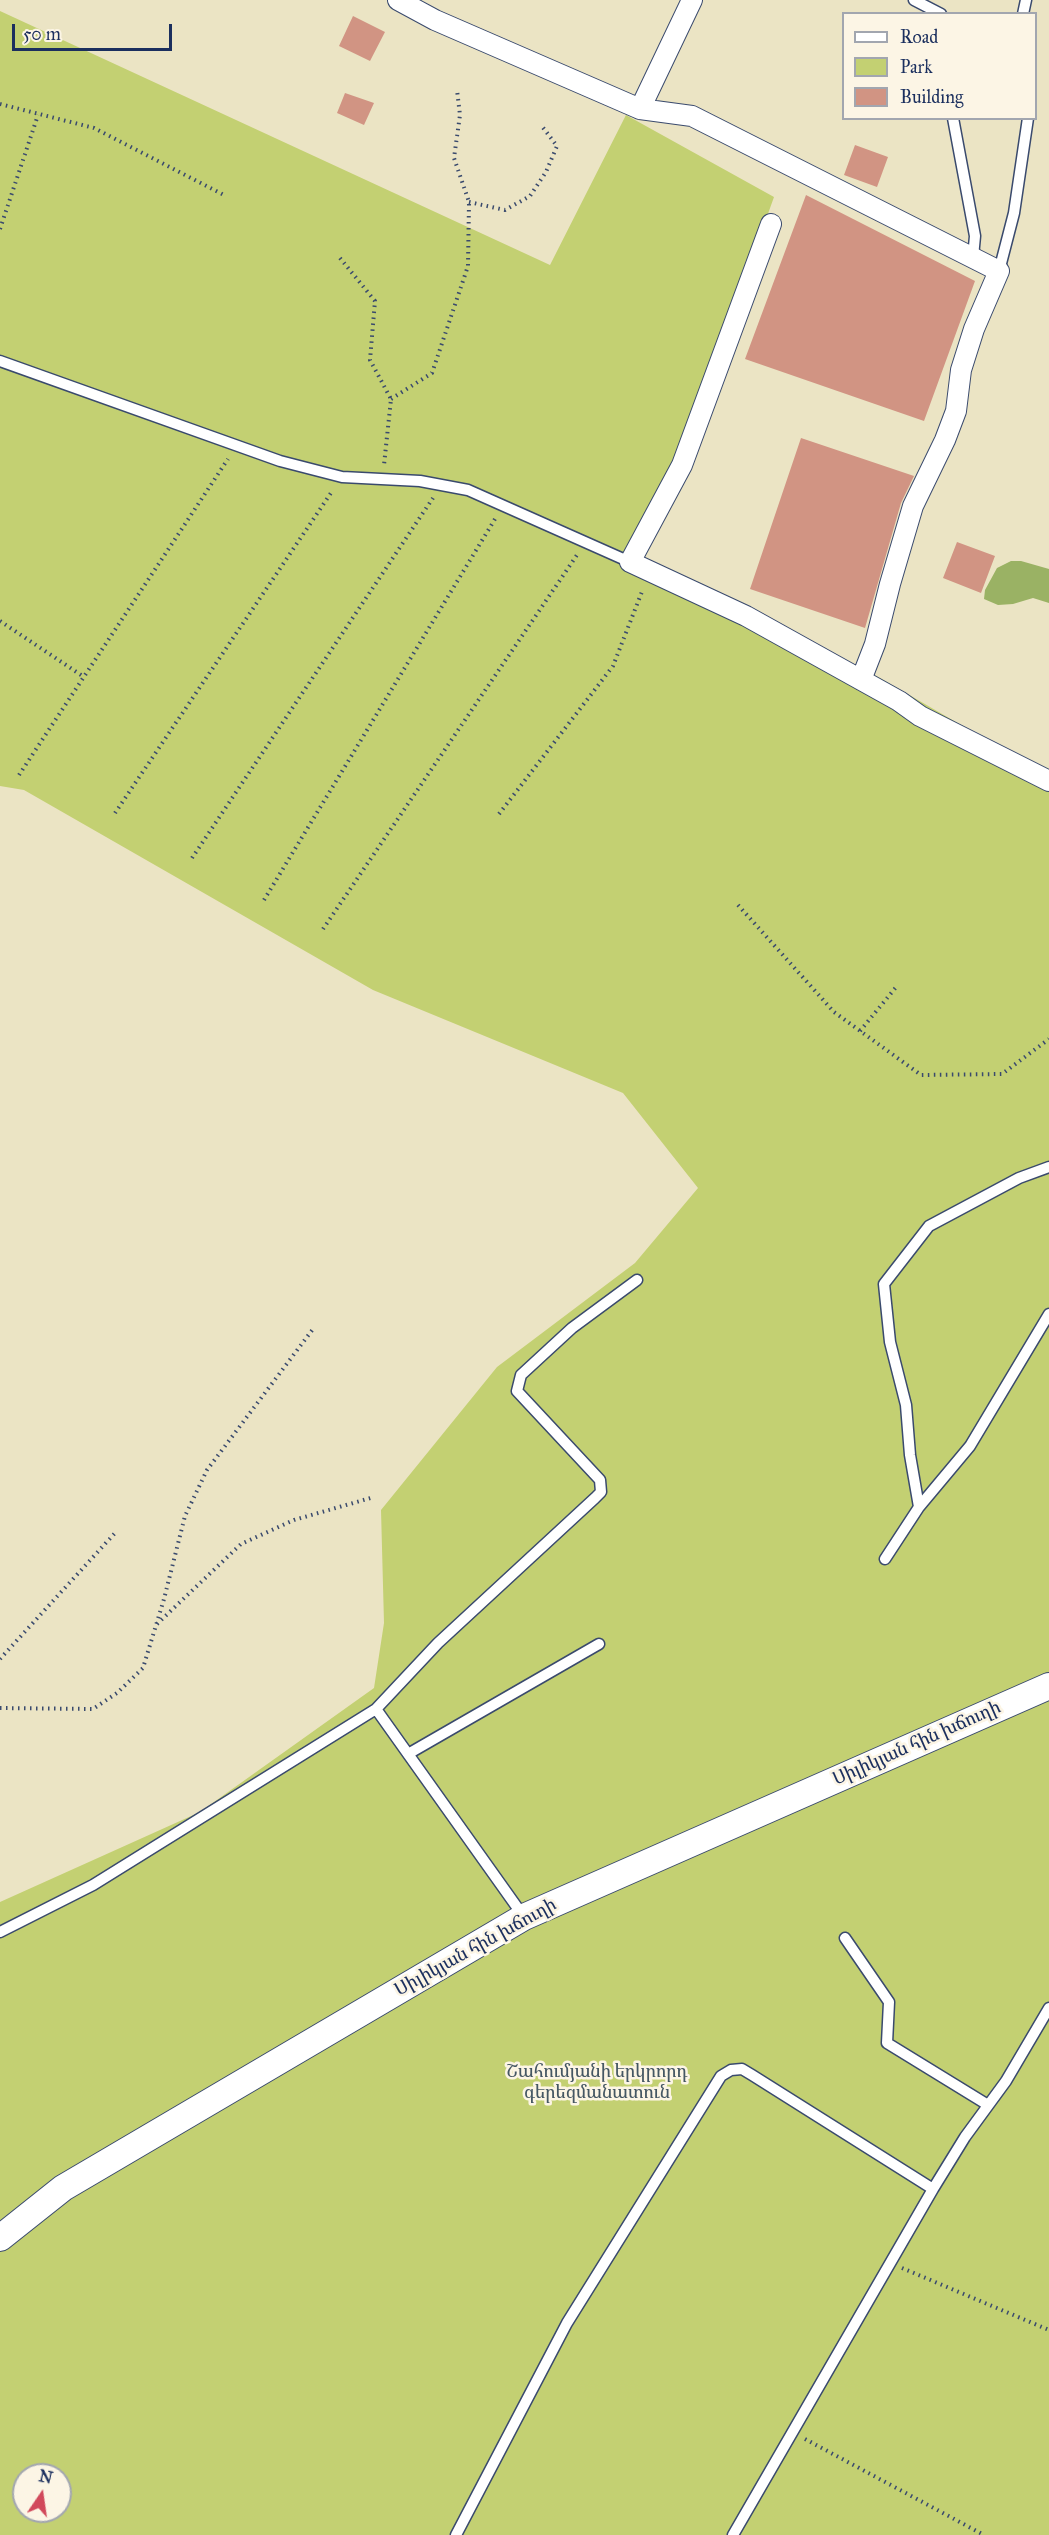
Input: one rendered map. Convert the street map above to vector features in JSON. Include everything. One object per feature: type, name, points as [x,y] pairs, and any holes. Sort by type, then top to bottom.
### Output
[{"type":"street","points":[[398,0],[435,20],[640,109],[692,116],[999,271],[974,329],[961,370],[956,411],[945,440],[913,506],[875,644],[861,680]]},
{"type":"street","points":[[640,109],[692,0]]},
{"type":"street","points":[[771,225],[682,465],[630,562],[746,616],[861,680],[920,716],[1049,781]]},
{"type":"street","name":"Սիլիկյան հին խճուղի","points":[[0,2238],[63,2188],[524,1917],[1049,1686]]},
{"type":"lane","points":[[914,0],[937,12]]},
{"type":"lane","points":[[953,120],[975,236],[973,257]]},
{"type":"lane","points":[[999,271],[1014,213],[1028,120]]},
{"type":"lane","points":[[0,361],[280,461],[342,477],[382,477],[468,490],[630,562]]},
{"type":"lane","points":[[920,1507],[910,1455],[906,1405],[890,1342],[884,1284],[929,1226],[1019,1178],[1049,1167]]},
{"type":"lane","points":[[0,1932],[93,1885],[376,1709],[438,1643],[601,1492],[600,1480],[517,1391],[521,1375],[572,1328],[637,1280]]},
{"type":"lane","points":[[885,1559],[920,1507],[970,1446],[1049,1314]]},
{"type":"lane","points":[[408,1754],[599,1644]]},
{"type":"lane","points":[[376,1709],[524,1917]]},
{"type":"lane","points":[[845,1938],[889,2002],[887,2043],[988,2105]]},
{"type":"lane","points":[[734,2535],[933,2189],[1006,2081],[1049,2007]]},
{"type":"lane","points":[[456,2535],[567,2323],[721,2076],[731,2070],[742,2069],[933,2189]]},
{"type":"path","points":[[391,399],[432,373],[468,266],[469,202],[454,158],[460,115],[457,90]]},
{"type":"path","points":[[0,104],[94,128],[226,196]]},
{"type":"path","points":[[0,229],[38,115]]},
{"type":"path","points":[[469,202],[505,210],[530,196],[546,172],[557,146],[541,125]]},
{"type":"path","points":[[340,258],[375,301],[370,360],[391,399],[382,477]]},
{"type":"path","points":[[19,775],[237,446]]},
{"type":"path","points":[[115,813],[342,477]]},
{"type":"path","points":[[192,858],[442,485]]},
{"type":"path","points":[[264,900],[503,506]]},
{"type":"path","points":[[323,929],[586,542]]},
{"type":"path","points":[[499,814],[613,666],[650,571]]},
{"type":"path","points":[[0,621],[84,677]]},
{"type":"path","points":[[738,905],[834,1012],[921,1075],[1002,1074],[1049,1039]]},
{"type":"path","points":[[860,1031],[897,986]]},
{"type":"path","points":[[0,1708],[93,1709],[117,1693],[143,1668],[185,1516],[207,1470],[313,1329]]},
{"type":"path","points":[[157,1624],[241,1544],[294,1520],[374,1497]]},
{"type":"path","points":[[0,1659],[115,1533]]},
{"type":"path","points":[[890,2263],[1049,2330]]},
{"type":"path","points":[[794,2432],[984,2535]]},
{"type":"green space","name":"Շահումյանի երկրորդ գերեզմանատուն","points":[[0,11],[550,265],[626,115],[774,197],[695,417],[627,551],[880,678],[1049,776],[1049,2535],[0,2535],[0,1902],[200,1812],[374,1688],[384,1623],[381,1510],[497,1367],[635,1263],[698,1188],[623,1093],[373,990],[24,790],[0,786]]},
{"type":"green space","points":[[1011,561],[1021,561],[1049,569],[1049,603],[1033,598],[1013,604],[998,605],[984,599],[985,590],[997,568]]},
{"type":"building","points":[[353,16],[385,32],[370,61],[339,46]]},
{"type":"building","points":[[345,93],[374,103],[364,125],[337,113]]},
{"type":"building","points":[[855,145],[888,157],[877,187],[844,175]]},
{"type":"building","points":[[806,195],[975,281],[924,421],[745,359]]},
{"type":"building","points":[[801,438],[914,476],[901,503],[865,628],[750,589]]},
{"type":"building","points":[[957,542],[995,556],[981,593],[943,578]]}]
